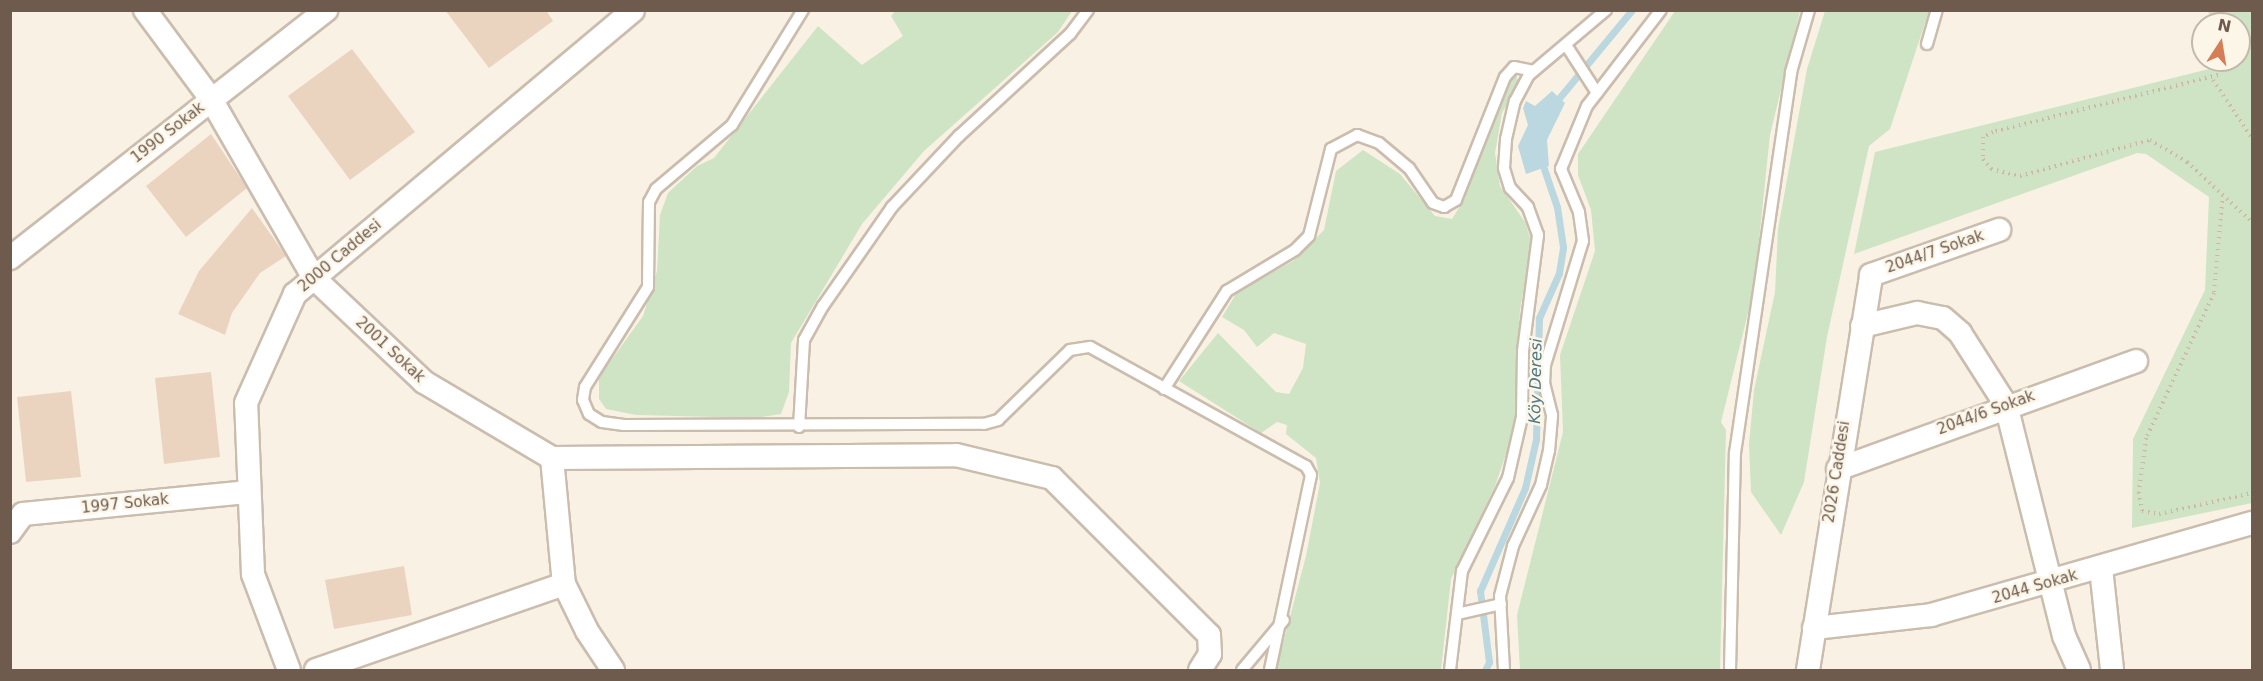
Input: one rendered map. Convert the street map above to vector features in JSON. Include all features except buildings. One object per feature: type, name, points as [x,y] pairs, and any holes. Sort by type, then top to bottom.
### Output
[{"type":"street","name":"2001 Sokak","points":[[145,10],[211,99],[314,278],[424,382],[552,458]]},
{"type":"street","name":"1990 Sokak","points":[[10,258],[326,10]]},
{"type":"street","name":"2000 Caddesi","points":[[289,670],[253,574],[246,404],[295,294],[633,10]]},
{"type":"street","name":"2044/7 Sokak","points":[[1871,275],[1999,230]]},
{"type":"street","name":"2026 Caddesi","points":[[1808,670],[1838,470],[1871,275]]},
{"type":"street","points":[[1862,326],[1917,313],[1943,318],[1960,333],[2006,405],[2064,636],[2079,670]]},
{"type":"street","name":"2044/6 Sokak","points":[[1838,470],[2006,405],[2136,361]]},
{"type":"street","points":[[613,670],[587,631],[564,584],[552,458],[956,455],[1052,478],[1209,635],[1210,654],[1200,670]]},
{"type":"street","name":"1997 Sokak","points":[[15,515],[249,492]]},
{"type":"street","name":"2044 Sokak","points":[[1814,628],[1931,615],[2051,583],[2253,523]]},
{"type":"street","points":[[2101,568],[2112,670]]},
{"type":"street","points":[[316,670],[564,584]]},
{"type":"lane","points":[[803,10],[732,125],[656,189],[649,202],[648,287],[591,375],[583,400],[590,414],[602,422],[624,424],[799,427],[984,424],[998,420],[1078,346],[1090,347],[1306,466],[1311,475],[1284,620],[1270,670]]},
{"type":"lane","points":[[799,427],[804,340],[829,297],[892,207],[959,136],[1070,34],[1088,10]]},
{"type":"lane","points":[[1450,670],[1462,571],[1508,478],[1522,417],[1523,351],[1538,236],[1528,207],[1510,188],[1504,168],[1515,101],[1534,71],[1606,10]]},
{"type":"lane","points":[[1504,670],[1501,604],[1513,546],[1541,485],[1549,451],[1552,415],[1544,384],[1545,365],[1583,241],[1579,212],[1561,169],[1587,106],[1661,10]]},
{"type":"lane","points":[[1730,670],[1735,453],[1791,72],[1809,10]]},
{"type":"lane","points":[[1927,44],[1937,10]]},
{"type":"lane","points":[[1566,45],[1597,93]]},
{"type":"lane","points":[[1164,389],[1227,291],[1295,250],[1309,236],[1331,149],[1357,135],[1379,143],[1410,168],[1433,203],[1444,207],[1456,200],[1505,77],[1514,67],[1534,71]]},
{"type":"lane","points":[[1457,614],[1501,604]]},
{"type":"lane","points":[[1242,670],[1284,620]]},
{"type":"path","points":[[2218,75],[2213,80],[1993,132],[1983,137],[1983,159],[1991,169],[2020,176],[2150,140],[2187,162],[2253,222]]},
{"type":"path","points":[[2213,80],[2253,138]]},
{"type":"path","points":[[2222,201],[2214,293],[2146,438],[2139,492],[2142,511],[2158,514],[2253,494]]},
{"type":"green space","points":[[895,11],[1072,11],[1058,32],[924,151],[862,224],[791,343],[789,392],[781,414],[755,418],[636,415],[606,409],[599,399],[599,377],[643,316],[657,271],[660,215],[668,193],[697,166],[714,158],[818,26],[862,65],[903,36],[891,16]]},
{"type":"green space","points":[[1675,11],[1800,11],[1770,135],[1754,289],[1721,422],[1726,430],[1720,670],[1520,670],[1517,615],[1563,432],[1560,355],[1595,251],[1591,210],[1578,175],[1578,154]]},
{"type":"green space","points":[[1825,11],[1929,11],[1890,129],[1869,146],[1827,337],[1804,482],[1781,535],[1751,492],[1749,444],[1754,390],[1775,292],[1778,229],[1807,69]]},
{"type":"green space","points":[[2252,11],[2252,503],[2132,528],[2133,439],[2205,290],[2209,197],[2146,154],[2137,153],[1854,254],[1875,152],[2197,72],[2251,72],[2251,12],[2208,12]]},
{"type":"green space","points":[[1516,75],[1519,84],[1502,113],[1495,153],[1500,186],[1525,222],[1532,244],[1520,310],[1515,428],[1495,486],[1451,579],[1441,670],[1276,670],[1306,556],[1320,483],[1316,458],[1286,434],[1287,425],[1277,422],[1261,433],[1179,381],[1218,333],[1276,392],[1289,394],[1303,368],[1306,344],[1274,333],[1257,347],[1244,330],[1222,317],[1237,292],[1293,261],[1324,230],[1336,171],[1363,150],[1400,174],[1435,216],[1452,219],[1465,198],[1477,152],[1505,89]]},
{"type":"water","points":[[1552,91],[1565,103],[1547,140],[1549,166],[1526,174],[1518,146],[1528,125],[1523,108],[1526,101],[1535,106]]},
{"type":"waterway","name":"Köy Deresi","points":[[1555,103],[1632,10]]},
{"type":"waterway","name":"Köy Deresi","points":[[1485,670],[1489,662],[1480,591],[1525,488],[1536,439],[1539,318],[1559,273],[1563,247],[1557,207],[1541,160]]}]
